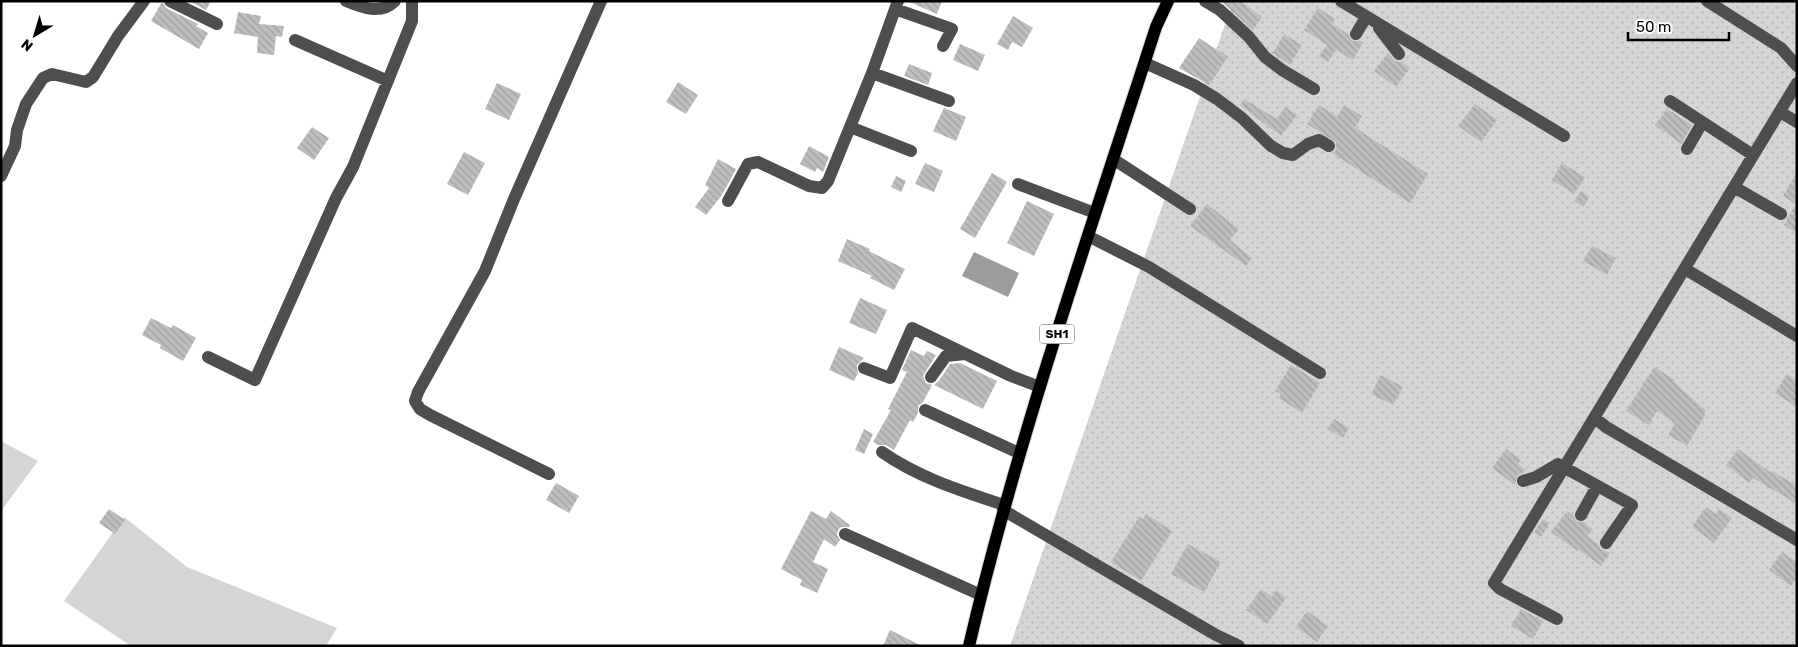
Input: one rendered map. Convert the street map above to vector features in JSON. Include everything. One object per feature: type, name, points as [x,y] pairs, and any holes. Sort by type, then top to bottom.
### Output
[{"type":"main road","name":"SH1","points":[[970,646],[981,595],[1019,453],[1145,63],[1162,1]]},
{"type":"main road","name":"SH1","points":[[1156,27],[1168,1]]},
{"type":"street","points":[[1,176],[15,146],[26,104],[43,78],[52,74],[86,82],[92,78],[123,28],[144,1]]},
{"type":"street","points":[[170,1],[217,24]]},
{"type":"street","points":[[346,1],[370,9],[384,9],[395,1]]},
{"type":"street","points":[[208,357],[255,380],[336,198],[353,167],[412,21],[412,1]]},
{"type":"street","points":[[549,474],[430,415],[420,409],[415,401],[418,392],[485,271],[514,198],[601,1]]},
{"type":"street","points":[[1205,1],[1220,10],[1249,36],[1265,57],[1282,70],[1314,89]]},
{"type":"street","points":[[1341,1],[1564,136]]},
{"type":"street","points":[[1708,1],[1781,48],[1797,66]]},
{"type":"street","points":[[728,201],[748,164],[754,162],[758,162],[809,186],[822,188],[828,181],[872,73],[896,5],[952,29],[943,46]]},
{"type":"street","points":[[1356,34],[1370,19]]},
{"type":"street","points":[[1370,19],[1399,54]]},
{"type":"street","points":[[295,40],[388,80]]},
{"type":"street","points":[[1145,63],[1194,85],[1217,99],[1242,118],[1272,146],[1283,153],[1293,155],[1308,144],[1319,140],[1329,146]]},
{"type":"street","points":[[872,73],[949,101]]},
{"type":"street","points":[[1558,619],[1494,583],[1797,83]]},
{"type":"street","points":[[1670,101],[1753,155]]},
{"type":"street","points":[[1780,112],[1797,122]]},
{"type":"street","points":[[1687,149],[1702,123]]},
{"type":"street","points":[[850,127],[911,150]]},
{"type":"street","points":[[1113,159],[1190,209]]},
{"type":"street","points":[[1018,184],[1095,213]]},
{"type":"street","points":[[1734,187],[1781,214]]},
{"type":"street","points":[[1088,236],[1103,242],[1157,272],[1320,373]]},
{"type":"street","points":[[1685,269],[1797,336]]},
{"type":"street","points":[[864,368],[890,378],[912,328],[1011,376],[1040,387]]},
{"type":"street","points":[[931,377],[946,356],[965,354]]},
{"type":"street","points":[[925,410],[1019,453]]},
{"type":"street","points":[[1595,418],[1606,427],[1797,540]]},
{"type":"street","points":[[882,452],[921,475],[1004,508],[1216,635],[1240,646]]},
{"type":"street","points":[[1523,481],[1536,477],[1558,464],[1632,505],[1606,543]]},
{"type":"street","points":[[1581,515],[1597,486]]},
{"type":"street","points":[[845,534],[981,595]]},
{"type":"shaded area","points":[[1233,1],[1797,1],[1797,646],[1010,646]]},
{"type":"shaded area","points":[[974,252],[1019,273],[1008,297],[962,276]]},
{"type":"shaded area","points":[[1,441],[38,461],[1,511]]},
{"type":"shaded area","points":[[124,517],[187,567],[337,628],[326,646],[131,646],[64,601]]},
{"type":"building","points":[[189,1],[211,1],[206,10]]},
{"type":"building","points":[[907,1],[942,1],[937,14]]},
{"type":"building","points":[[1221,1],[1240,1],[1262,17],[1253,30]]},
{"type":"building","points":[[162,2],[166,8],[198,24],[196,26],[208,33],[199,49],[151,21]]},
{"type":"building","points":[[1318,8],[1335,19],[1332,24],[1348,34],[1352,41],[1363,43],[1353,60],[1336,50],[1328,62],[1319,56],[1327,45],[1304,30]]},
{"type":"building","points":[[238,12],[261,16],[259,24],[284,26],[282,37],[276,36],[274,55],[257,53],[258,37],[234,33]]},
{"type":"building","points":[[1013,16],[1033,28],[1022,47],[1012,42],[1008,50],[997,44]]},
{"type":"building","points":[[1284,34],[1302,45],[1290,65],[1273,53]]},
{"type":"building","points":[[1199,38],[1228,57],[1209,85],[1179,68]]},
{"type":"building","points":[[960,44],[985,55],[978,71],[953,60]]},
{"type":"building","points":[[1388,53],[1395,61],[1401,62],[1410,68],[1396,87],[1374,71]]},
{"type":"building","points":[[909,64],[932,73],[928,85],[904,76]]},
{"type":"building","points":[[678,82],[698,95],[686,114],[666,102]]},
{"type":"building","points":[[497,83],[521,94],[509,120],[485,109]]},
{"type":"building","points":[[1244,99],[1277,119],[1285,107],[1297,115],[1281,136],[1240,105]]},
{"type":"building","points":[[1475,104],[1497,120],[1481,142],[1458,126]]},
{"type":"building","points":[[1319,105],[1337,117],[1344,105],[1362,116],[1355,128],[1428,174],[1410,203],[1332,153],[1336,150],[1336,142],[1307,124]]},
{"type":"building","points":[[944,108],[966,117],[956,141],[933,131]]},
{"type":"building","points":[[1667,109],[1692,125],[1681,144],[1655,125]]},
{"type":"building","points":[[312,127],[329,138],[314,160],[297,148]]},
{"type":"building","points":[[809,146],[829,157],[823,172],[817,168],[815,172],[800,164]]},
{"type":"building","points":[[464,152],[485,163],[468,195],[447,184]]},
{"type":"building","points":[[718,159],[736,169],[722,195],[706,215],[695,207],[709,188],[705,185]]},
{"type":"building","points":[[925,163],[943,171],[934,192],[915,184]]},
{"type":"building","points":[[1562,163],[1585,177],[1574,194],[1552,180]]},
{"type":"building","points":[[1797,172],[1797,233],[1784,225],[1796,204],[1783,196]]},
{"type":"building","points":[[992,173],[1007,182],[975,238],[960,229]]},
{"type":"building","points":[[896,176],[906,181],[901,192],[891,187]]},
{"type":"building","points":[[1581,191],[1590,197],[1583,207],[1574,201]]},
{"type":"building","points":[[1027,201],[1054,214],[1034,256],[1007,243]]},
{"type":"building","points":[[1207,204],[1239,229],[1230,240],[1252,258],[1246,266],[1190,226]]},
{"type":"building","points":[[847,239],[870,249],[869,251],[905,269],[894,290],[870,278],[872,276],[838,261]]},
{"type":"building","points":[[1592,246],[1616,258],[1607,275],[1583,261]]},
{"type":"building","points":[[860,298],[887,310],[876,334],[849,323]]},
{"type":"building","points":[[151,318],[171,328],[173,325],[196,338],[183,361],[160,348],[161,345],[142,335]]},
{"type":"building","points":[[839,347],[864,358],[857,365],[858,373],[854,381],[829,370]]},
{"type":"building","points":[[911,350],[924,356],[927,351],[936,355],[923,376],[926,383],[932,385],[923,402],[918,406],[918,413],[913,422],[910,420],[894,450],[886,445],[878,445],[873,442],[891,410],[888,409],[907,372],[902,370]]},
{"type":"building","points":[[960,363],[997,381],[983,409],[934,385],[950,364]]},
{"type":"building","points":[[1291,365],[1320,383],[1302,413],[1279,398],[1281,394],[1275,391]]},
{"type":"building","points":[[1654,367],[1675,380],[1674,382],[1706,411],[1687,446],[1668,435],[1675,423],[1657,411],[1649,425],[1626,411]]},
{"type":"building","points":[[1787,374],[1797,381],[1797,407],[1775,393]]},
{"type":"building","points":[[1381,375],[1403,387],[1393,405],[1371,394]]},
{"type":"building","points":[[1334,419],[1349,428],[1343,438],[1328,429]]},
{"type":"building","points":[[864,429],[873,434],[864,454],[855,450]]},
{"type":"building","points":[[1506,449],[1521,460],[1518,464],[1526,470],[1517,476],[1515,485],[1492,468]]},
{"type":"building","points":[[1738,449],[1773,474],[1774,472],[1797,486],[1797,504],[1753,478],[1749,483],[1726,465]]},
{"type":"building","points":[[556,483],[579,496],[569,513],[546,500]]},
{"type":"building","points":[[1706,507],[1716,514],[1719,509],[1732,518],[1714,543],[1692,527]]},
{"type":"building","points":[[109,509],[125,520],[115,534],[99,523]]},
{"type":"building","points":[[811,511],[826,519],[831,511],[850,525],[849,527],[841,527],[838,530],[837,535],[840,540],[835,547],[824,539],[813,562],[828,569],[817,593],[800,585],[802,580],[781,569]]},
{"type":"building","points":[[1567,511],[1573,515],[1577,522],[1584,522],[1593,529],[1587,536],[1598,544],[1601,549],[1610,553],[1601,566],[1551,532]]},
{"type":"building","points":[[1146,514],[1172,531],[1141,581],[1111,562],[1139,517],[1143,519]]},
{"type":"building","points":[[1543,519],[1550,523],[1541,537],[1534,532]]},
{"type":"building","points":[[1188,544],[1221,562],[1204,592],[1171,574]]},
{"type":"building","points":[[1782,552],[1797,562],[1797,578],[1791,586],[1769,570]]},
{"type":"building","points":[[1261,589],[1272,597],[1276,590],[1286,598],[1267,624],[1246,610]]},
{"type":"building","points":[[1521,609],[1543,621],[1533,639],[1511,626]]},
{"type":"building","points":[[1307,611],[1328,626],[1317,642],[1296,627]]},
{"type":"building","points":[[890,630],[922,646],[883,646]]}]
